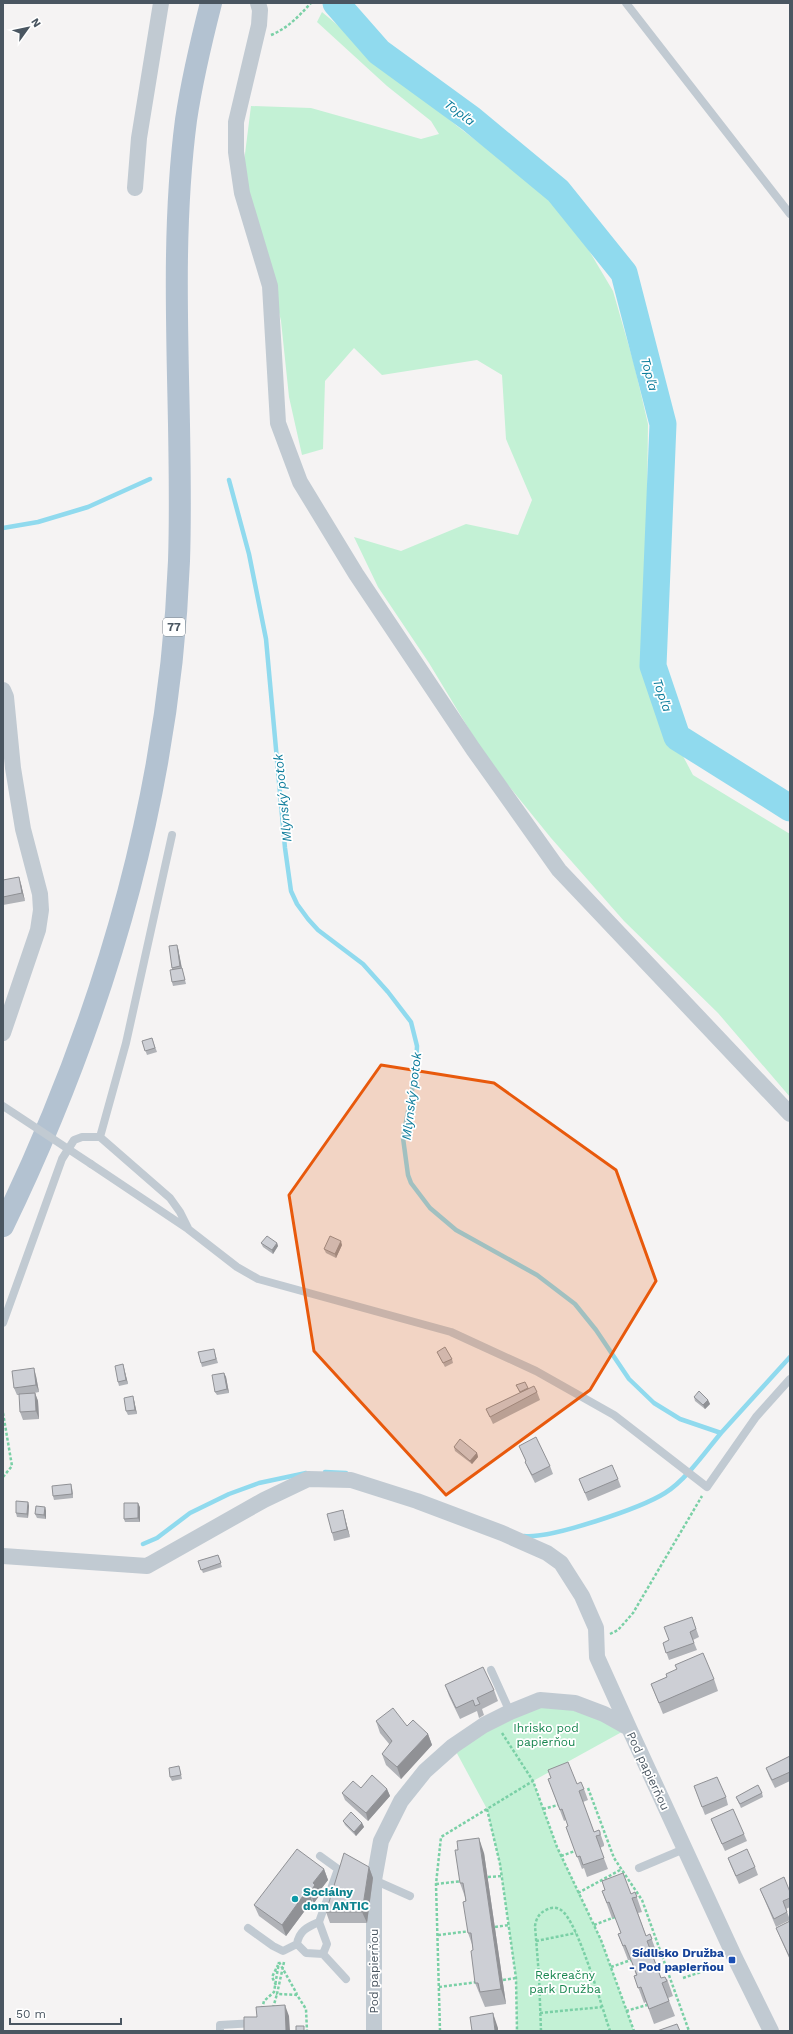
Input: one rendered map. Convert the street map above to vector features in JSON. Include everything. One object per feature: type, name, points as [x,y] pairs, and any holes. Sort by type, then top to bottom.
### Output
[{"type":"main road","name":"77","points":[[3,1226],[52,1120],[100,991],[125,910],[155,772],[174,630],[179,563],[180,482],[178,259],[180,195],[186,121],[197,56],[211,3]]},
{"type":"street","points":[[135,188],[139,138],[161,3]]},
{"type":"street","points":[[258,3],[260,10],[259,26],[236,122],[236,152],[242,193],[270,286],[278,423],[300,482],[373,600],[473,749],[559,870],[790,1114]]},
{"type":"street","points":[[3,690],[6,697],[13,768],[23,829],[40,894],[41,910],[38,930],[3,1034]]},
{"type":"street","points":[[3,1556],[147,1566],[264,1500],[308,1479],[351,1480],[424,1503],[502,1532],[547,1553],[561,1564],[582,1596],[596,1628],[597,1657],[629,1728]]},
{"type":"street","name":"Pod papierňou","points":[[374,2031],[374,1880],[381,1841],[400,1801],[425,1772],[454,1746],[493,1720],[540,1700],[575,1702],[604,1714],[629,1728],[684,1849],[771,2031]]},
{"type":"lane","points":[[626,3],[790,214]]},
{"type":"lane","points":[[100,1137],[126,1043],[172,835]]},
{"type":"lane","points":[[3,1106],[188,1229],[237,1267],[258,1278],[451,1332],[536,1371],[614,1415],[708,1487],[756,1417],[790,1379]]},
{"type":"lane","points":[[3,1323],[62,1159],[74,1140],[82,1136],[100,1137],[170,1198],[180,1212],[188,1229]]},
{"type":"lane","points":[[491,1670],[510,1712]]},
{"type":"lane","points":[[639,1868],[684,1849]]},
{"type":"lane","points":[[320,1856],[338,1869],[319,1922],[327,1944],[323,1954]]},
{"type":"lane","points":[[374,1880],[410,1896]]},
{"type":"lane","points":[[297,1944],[298,1936],[307,1927],[319,1922]]},
{"type":"lane","points":[[248,1928],[273,1946],[283,1951],[297,1944]]},
{"type":"lane","points":[[297,1944],[306,1953],[323,1954],[346,1979]]},
{"type":"lane","points":[[220,2031],[220,2025],[258,2023]]},
{"type":"path","points":[[280,32],[296,20],[311,3]]},
{"type":"path","points":[[3,1413],[12,1466],[3,1477]]},
{"type":"path","points":[[597,1642],[618,1630],[633,1614],[708,1487]]},
{"type":"path","points":[[493,1720],[533,1781],[561,1856],[594,1925],[611,1966],[634,2031]]},
{"type":"path","points":[[440,2031],[436,1884],[441,1837],[533,1781]]},
{"type":"path","points":[[588,1788],[614,1858],[642,1900],[689,2031]]},
{"type":"path","points":[[586,1797],[590,1796]]},
{"type":"path","points":[[543,1809],[558,1805]]},
{"type":"path","points":[[487,1809],[502,1876],[509,1925],[516,1978],[517,2031]]},
{"type":"path","points":[[604,1844],[608,1842]]},
{"type":"path","points":[[561,1856],[575,1851]]},
{"type":"path","points":[[578,1892],[622,1869]]},
{"type":"path","points":[[488,1877],[502,1876]]},
{"type":"path","points":[[436,1884],[463,1881]]},
{"type":"path","points":[[541,2031],[540,1976],[536,1941],[536,1919],[542,1912],[555,1908],[561,1910],[576,1933],[610,2031]]},
{"type":"path","points":[[594,1925],[615,1917],[612,1918]]},
{"type":"path","points":[[495,1927],[509,1925]]},
{"type":"path","points":[[438,1936],[471,1931]]},
{"type":"path","points":[[536,1941],[576,1933]]},
{"type":"path","points":[[277,1987],[272,1977],[279,1962],[277,1978],[277,1987],[278,1994],[272,2011],[262,2010],[264,2001],[274,1992],[277,1987],[286,1950]]},
{"type":"path","points":[[611,1966],[631,1960]]},
{"type":"path","points":[[683,1978],[727,1963]]},
{"type":"path","points":[[282,1968],[306,2009],[307,2031]]},
{"type":"path","points":[[503,1980],[516,1978]]},
{"type":"path","points":[[439,1987],[478,1982]]},
{"type":"path","points":[[278,1994],[298,1995]]},
{"type":"path","points":[[626,2011],[647,2005]]},
{"type":"path","points":[[540,2013],[602,2007]]},
{"type":"highlighted area","points":[[381,1065],[494,1083],[616,1170],[656,1281],[590,1390],[446,1495],[314,1351],[289,1195]]},
{"type":"green space","points":[[322,12],[457,126],[565,210],[613,291],[634,364],[648,424],[646,588],[657,707],[693,775],[790,834],[790,1097],[718,1013],[624,921],[551,838],[487,759],[429,663],[378,587],[354,537],[401,551],[466,524],[518,535],[532,500],[506,439],[502,375],[477,360],[382,375],[354,348],[325,381],[323,449],[302,455],[289,397],[281,321],[262,240],[243,170],[251,106],[311,108],[421,139],[439,134],[431,121],[387,86],[317,22]]},
{"type":"green space","name":"Rekreačny park Družba","points":[[540,1700],[629,1728],[533,1781],[557,1847],[601,1940],[634,2031],[517,2031],[516,1978],[500,1864],[487,1809],[453,1746]]},
{"type":"building","points":[[19,877],[22,893],[3,897],[3,880]]},
{"type":"building","points":[[177,945],[180,966],[172,968],[169,946]]},
{"type":"building","points":[[182,968],[185,980],[172,982],[170,970]]},
{"type":"building","points":[[152,1038],[155,1048],[145,1051],[142,1041]]},
{"type":"building","points":[[267,1236],[277,1243],[272,1250],[261,1243]]},
{"type":"building","points":[[330,1236],[341,1241],[335,1254],[324,1249]]},
{"type":"building","points":[[445,1347],[452,1359],[443,1363],[437,1352]]},
{"type":"building","points":[[214,1349],[216,1359],[201,1363],[198,1352]]},
{"type":"building","points":[[123,1364],[126,1380],[118,1382],[115,1366]]},
{"type":"building","points":[[34,1368],[36,1385],[14,1388],[12,1371]]},
{"type":"building","points":[[224,1373],[227,1389],[215,1392],[212,1375]]},
{"type":"building","points":[[525,1382],[528,1388],[520,1392],[516,1385]]},
{"type":"building","points":[[534,1386],[537,1392],[490,1417],[486,1409]]},
{"type":"building","points":[[699,1391],[708,1400],[703,1405],[694,1397]]},
{"type":"building","points":[[35,1393],[36,1411],[20,1412],[19,1394]]},
{"type":"building","points":[[133,1396],[135,1410],[126,1411],[124,1398]]},
{"type":"building","points":[[536,1437],[550,1466],[532,1475],[519,1446]]},
{"type":"building","points":[[460,1439],[477,1453],[470,1461],[454,1447]]},
{"type":"building","points":[[612,1465],[618,1479],[585,1493],[579,1479]]},
{"type":"building","points":[[71,1484],[72,1494],[53,1496],[52,1486]]},
{"type":"building","points":[[16,1501],[28,1502],[27,1514],[16,1513]]},
{"type":"building","points":[[124,1503],[138,1503],[138,1518],[124,1519]]},
{"type":"building","points":[[36,1506],[45,1507],[44,1515],[35,1514]]},
{"type":"building","points":[[343,1510],[347,1529],[332,1533],[327,1514]]},
{"type":"building","points":[[218,1555],[221,1563],[201,1570],[198,1561]]},
{"type":"building","points":[[692,1617],[696,1629],[690,1632],[694,1643],[666,1653],[663,1643],[669,1640],[664,1627]]},
{"type":"building","points":[[703,1653],[714,1679],[659,1703],[651,1684],[667,1677],[666,1674],[677,1669],[675,1665]]},
{"type":"building","points":[[483,1667],[494,1690],[477,1698],[480,1704],[475,1706],[473,1700],[456,1708],[445,1685]]},
{"type":"building","points":[[393,1708],[407,1726],[413,1720],[428,1734],[397,1767],[382,1754],[392,1741],[376,1721]]},
{"type":"building","points":[[790,1756],[790,1772],[772,1780],[766,1768]]},
{"type":"building","points":[[568,1762],[577,1784],[581,1782],[584,1789],[579,1791],[594,1832],[599,1830],[600,1832],[600,1835],[596,1836],[604,1858],[583,1865],[580,1856],[577,1857],[566,1827],[568,1826],[562,1809],[560,1810],[548,1779],[551,1778],[548,1770]]},
{"type":"building","points":[[179,1766],[181,1775],[170,1777],[169,1768]]},
{"type":"building","points":[[372,1775],[387,1789],[366,1813],[342,1793],[353,1781],[361,1788]]},
{"type":"building","points":[[717,1777],[726,1797],[702,1807],[694,1786]]},
{"type":"building","points":[[758,1785],[762,1793],[740,1804],[736,1797]]},
{"type":"building","points":[[733,1809],[744,1834],[722,1844],[711,1819]]},
{"type":"building","points":[[351,1812],[362,1823],[354,1832],[343,1821]]},
{"type":"building","points":[[479,1838],[501,1989],[480,1992],[478,1983],[475,1983],[471,1951],[473,1950],[471,1933],[468,1933],[463,1902],[466,1901],[463,1883],[460,1883],[455,1850],[458,1850],[457,1841]]},
{"type":"building","name":"Sociálny dom ANTIC","points":[[297,1849],[324,1869],[313,1883],[315,1885],[310,1892],[308,1889],[282,1925],[254,1905]]},
{"type":"building","points":[[747,1849],[755,1867],[736,1876],[728,1858]]},
{"type":"building","points":[[344,1853],[369,1867],[362,1912],[326,1912]]},
{"type":"building","points":[[623,1873],[631,1894],[635,1892],[637,1897],[632,1898],[646,1936],[650,1934],[652,1939],[647,1941],[661,1978],[665,1977],[667,1981],[662,1983],[669,2001],[649,2009],[641,1987],[638,1988],[634,1976],[637,1975],[625,1945],[623,1946],[618,1934],[621,1933],[609,1902],[607,1903],[602,1891],[605,1890],[602,1881]]},
{"type":"building","points":[[784,1877],[790,1892],[790,1898],[783,1901],[787,1912],[774,1919],[760,1889]]},
{"type":"building","points":[[790,1921],[790,1958],[776,1928]]},
{"type":"building","points":[[285,2005],[286,2031],[244,2031],[244,2017],[257,2017],[256,2007]]},
{"type":"building","points":[[493,2013],[495,2031],[472,2031],[470,2017]]},
{"type":"building","points":[[677,2024],[680,2031],[657,2031]]},
{"type":"building","points":[[296,2026],[304,2026],[304,2031],[296,2031]]},
{"type":"waterway","name":"Topľa","points":[[336,3],[379,52],[471,119],[558,191],[624,273],[663,424],[653,666],[677,737],[790,808]]},
{"type":"waterway","name":"Mlynský potok","points":[[3,528],[38,522],[88,507],[150,479]]},
{"type":"waterway","name":"Mlynský potok","points":[[229,480],[249,554],[266,639],[285,848],[291,891],[297,904],[318,930],[363,964],[388,992],[411,1022],[417,1046],[416,1069],[403,1138],[408,1175],[411,1183],[430,1208],[456,1230],[537,1275],[575,1304],[596,1330],[629,1379],[654,1403],[680,1419],[721,1433],[790,1357]]},
{"type":"waterway","points":[[524,1536],[537,1536],[574,1528],[617,1514],[665,1493],[680,1481],[695,1465],[721,1433]]},
{"type":"waterway","points":[[325,1472],[346,1473]]},
{"type":"waterway","points":[[143,1544],[157,1538],[190,1513],[229,1494],[259,1483],[306,1473]]},
{"type":"place","name":"Sociálny dom ANTIC","points":[[295,1899]]},
{"type":"place","name":"Sídlisko Družba - Pod papierňou","points":[[732,1960]]},
{"type":"park label","name":"Ihrisko pod papierňou","points":[[546,1735]]}]
